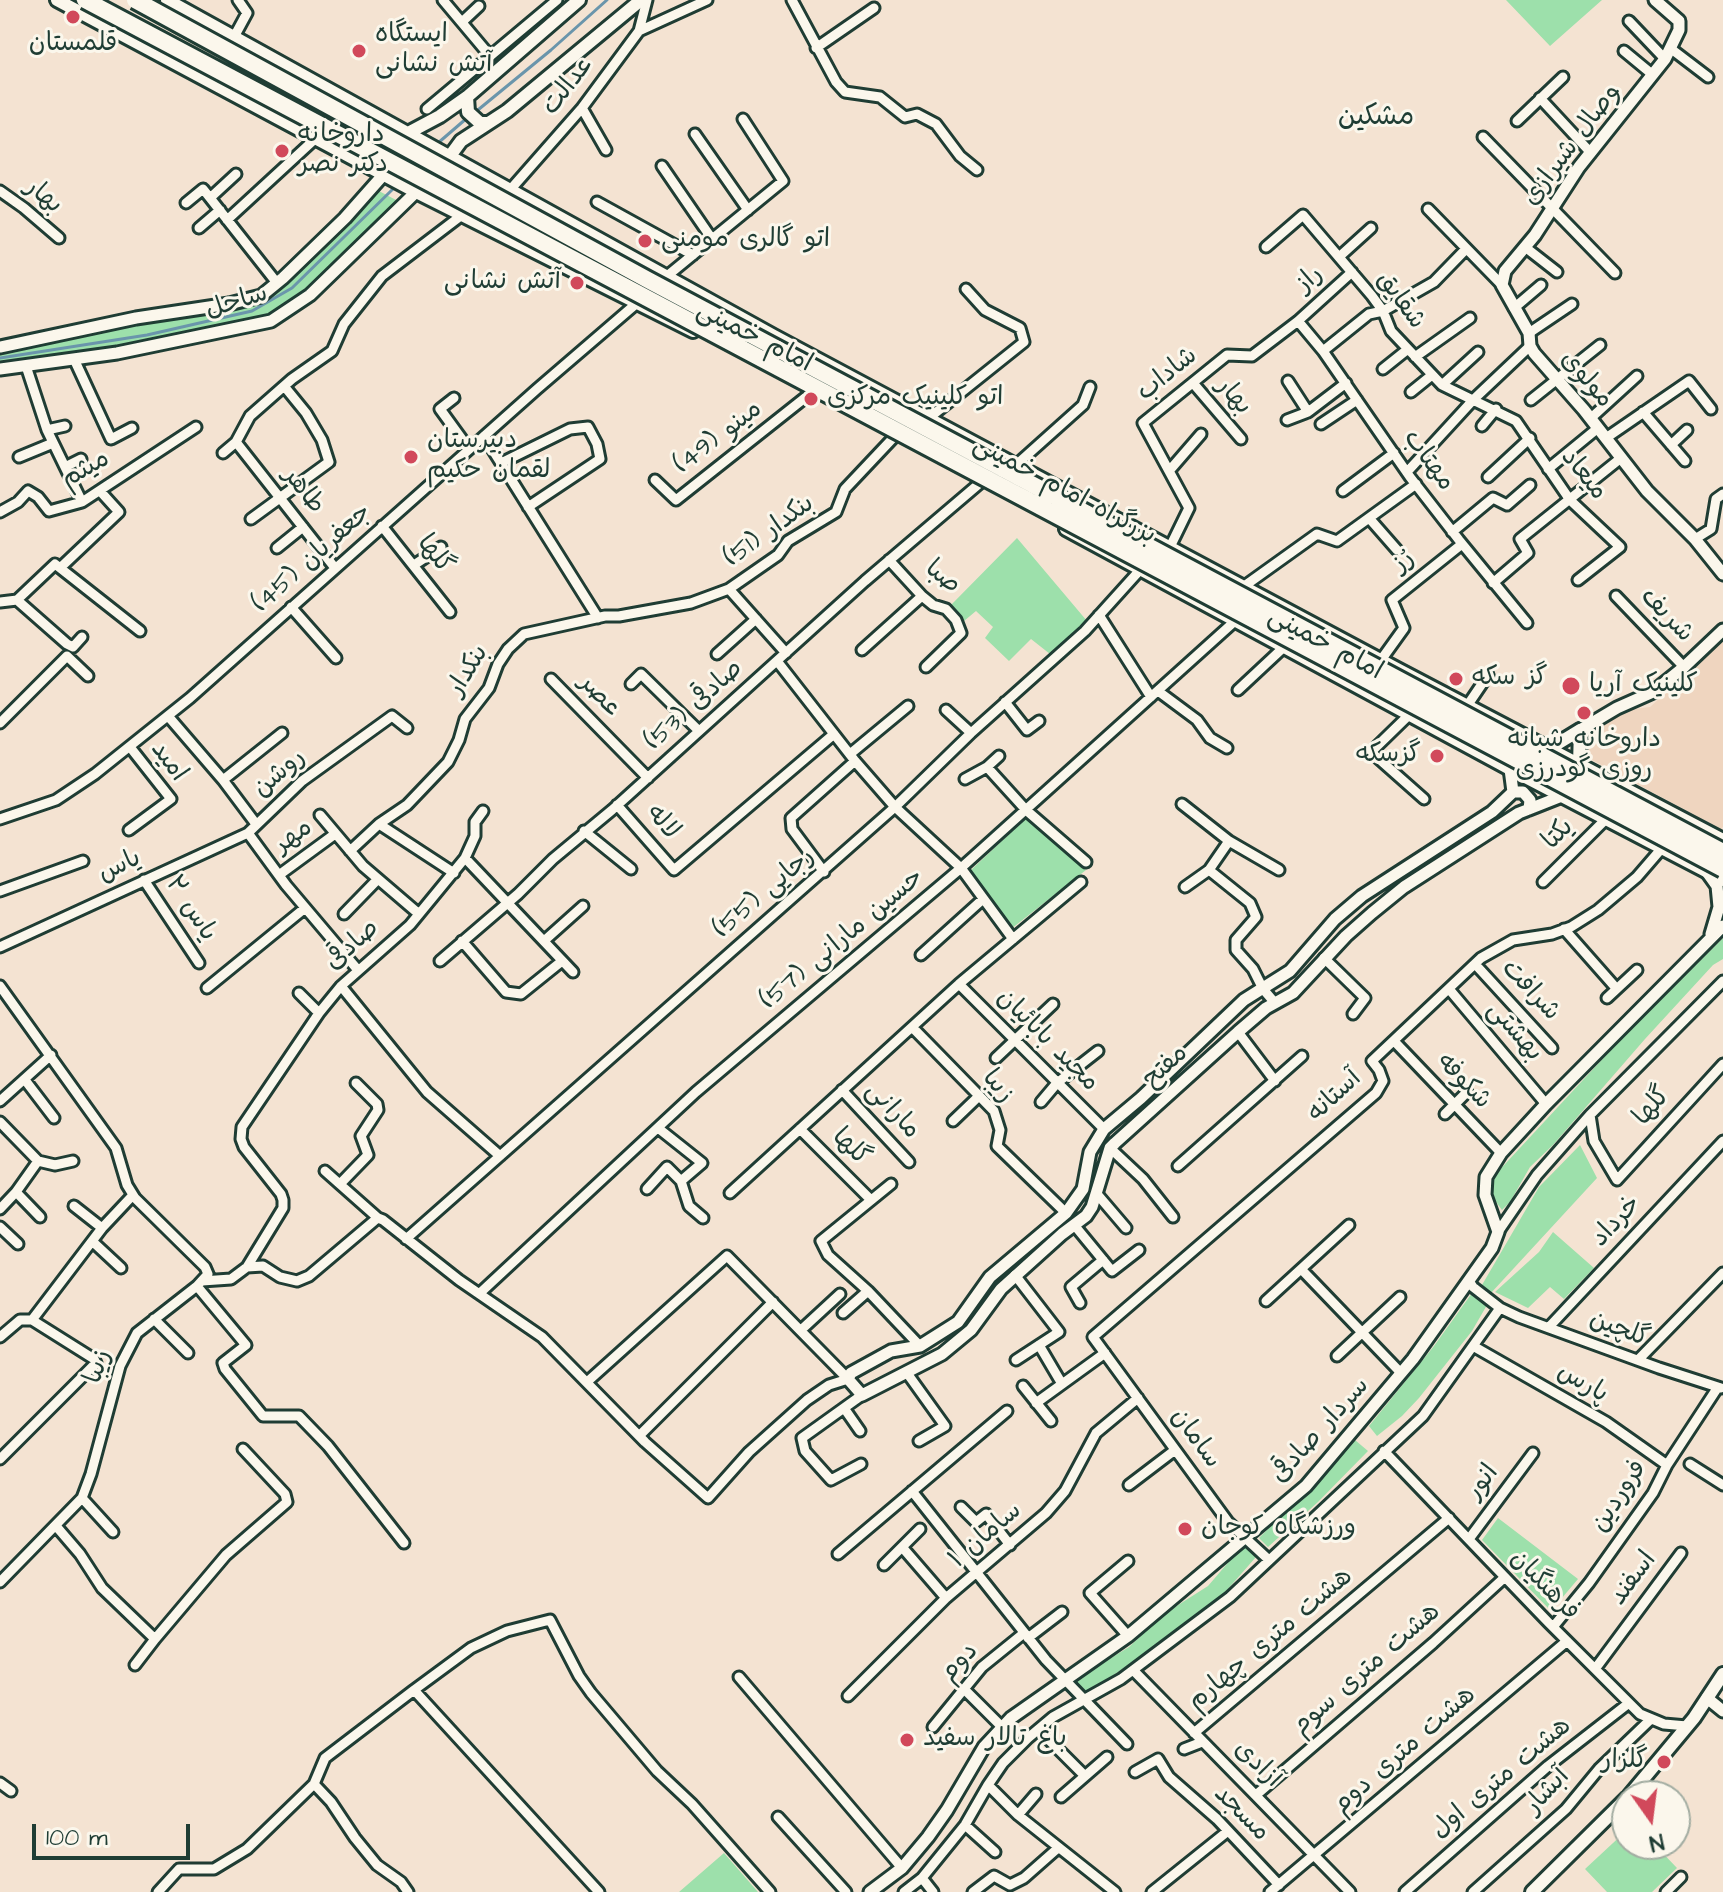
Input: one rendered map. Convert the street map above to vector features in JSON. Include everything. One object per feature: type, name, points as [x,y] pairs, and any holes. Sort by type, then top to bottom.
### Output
[{"type":"highway","name":"بزرگراه امام خمینی","points":[[85,0],[1715,871]]},
{"type":"highway","name":"بزرگراه امام خمینی","points":[[135,0],[648,280],[1723,852]]},
{"type":"main road","name":"امام خمینی","points":[[57,0],[416,192],[811,393],[1510,769],[1662,848],[1715,871],[1723,880]]},
{"type":"main road","name":"امام خمینی","points":[[167,0],[741,317],[1723,840]]},
{"type":"main road","points":[[408,133],[467,97],[579,0]]},
{"type":"main road","points":[[450,156],[461,141],[557,71],[641,0]]},
{"type":"main road","points":[[278,117],[295,109],[301,100],[306,84],[304,75]]},
{"type":"main road","points":[[301,130],[299,123],[303,105],[308,97],[324,86]]},
{"type":"main road","points":[[467,97],[468,112],[480,123],[488,123]]},
{"type":"main road","points":[[723,347],[741,317]]},
{"type":"main road","points":[[1549,749],[1580,730]]},
{"type":"main road","points":[[1579,764],[1580,730]]},
{"type":"main road","points":[[1642,1780],[1687,1726],[1723,1674]]},
{"type":"main road","points":[[1532,1892],[1611,1814]]},
{"type":"street","points":[[234,37],[247,13],[238,0]]},
{"type":"street","points":[[443,0],[490,56]]},
{"type":"street","points":[[427,109],[557,0]]},
{"type":"street","name":"عدالت","points":[[510,190],[582,108],[639,31],[647,0]]},
{"type":"street","points":[[639,31],[707,0]]},
{"type":"street","points":[[792,0],[816,48],[845,92],[880,97],[905,117],[917,114],[936,124],[960,156],[977,170]]},
{"type":"street","name":"وصال شیرازی","points":[[1502,285],[1505,271],[1668,53],[1679,30],[1679,21],[1655,0]]},
{"type":"street","points":[[462,22],[479,6]]},
{"type":"street","points":[[816,48],[874,8]]},
{"type":"street","points":[[1629,21],[1668,53],[1708,77]]},
{"type":"street","points":[[1624,51],[1653,75]]},
{"type":"street","points":[[1517,121],[1563,77]]},
{"type":"street","points":[[1540,98],[1591,153]]},
{"type":"street","points":[[582,108],[606,150]]},
{"type":"street","points":[[667,276],[783,181],[743,119]]},
{"type":"street","points":[[695,134],[748,210]]},
{"type":"street","points":[[1483,137],[1615,273]]},
{"type":"street","points":[[227,220],[316,138]]},
{"type":"street","points":[[662,166],[712,239]]},
{"type":"street","points":[[186,203],[236,174]]},
{"type":"street","name":"ساحل","points":[[0,347],[261,296],[345,218],[384,174]]},
{"type":"street","name":"بهار","points":[[0,191],[59,238]]},
{"type":"street","name":"ساحل","points":[[0,369],[154,346],[271,321],[310,295],[416,192]]},
{"type":"street","points":[[207,193],[277,283]]},
{"type":"street","points":[[597,202],[693,255]]},
{"type":"street","name":"مولوی","points":[[1428,209],[1502,285],[1529,333],[1530,346],[1647,491],[1695,539],[1723,574]]},
{"type":"street","points":[[199,228],[220,210]]},
{"type":"street","points":[[223,453],[236,442],[250,416],[332,351],[344,324],[382,276],[462,215]]},
{"type":"street","name":"شقایق","points":[[1266,247],[1303,215],[1383,311],[1391,331],[1442,385],[1474,399]]},
{"type":"street","points":[[1339,257],[1371,228]]},
{"type":"street","points":[[1525,247],[1557,272]]},
{"type":"street","points":[[1323,351],[1369,314],[1383,311],[1434,282],[1466,249]]},
{"type":"street","name":"راز","points":[[1298,321],[1352,272]]},
{"type":"street","points":[[1514,308],[1541,285]]},
{"type":"street","points":[[929,418],[1024,342],[1020,328],[985,310],[966,289]]},
{"type":"street","name":"جعفریان (45)","points":[[0,819],[56,800],[130,747],[637,303]]},
{"type":"street","points":[[1529,333],[1572,304]]},
{"type":"street","points":[[1383,369],[1470,318]]},
{"type":"street","name":"مهتاب","points":[[1298,321],[1323,351],[1452,532],[1527,623]]},
{"type":"street","name":"شاداب","points":[[1170,547],[1189,508],[1143,423],[1227,355],[1252,356],[1298,321]]},
{"type":"street","points":[[1531,400],[1600,345]]},
{"type":"street","points":[[1407,472],[1474,399],[1530,346]]},
{"type":"street","points":[[1442,385],[1478,352]]},
{"type":"street","points":[[74,359],[111,439],[132,428]]},
{"type":"street","points":[[26,366],[47,430],[82,502]]},
{"type":"street","points":[[1411,392],[1432,375]]},
{"type":"street","points":[[1548,469],[1637,376]]},
{"type":"street","points":[[1288,381],[1308,412]]},
{"type":"street","points":[[1606,438],[1689,381],[1711,409]]},
{"type":"street","name":"بهار","points":[[1193,383],[1241,439]]},
{"type":"street","points":[[1287,420],[1308,412],[1346,383]]},
{"type":"street","points":[[251,519],[329,462],[322,440],[306,413],[284,386]]},
{"type":"street","points":[[1016,465],[1083,405],[1090,387]]},
{"type":"street","name":"مینو (49)","points":[[655,480],[676,500],[811,393]]},
{"type":"street","points":[[454,398],[440,409],[469,449]]},
{"type":"street","name":"میعاد","points":[[1474,399],[1516,421],[1570,500],[1620,547],[1578,580]]},
{"type":"street","points":[[1321,424],[1357,400]]},
{"type":"street","points":[[1482,426],[1496,409]]},
{"type":"street","points":[[1643,412],[1685,461]]},
{"type":"street","points":[[47,430],[65,426]]},
{"type":"street","name":"میثم","points":[[0,512],[18,502],[28,491],[38,497],[49,511],[82,502],[196,427]]},
{"type":"street","points":[[501,463],[570,429],[588,427],[597,444],[600,459],[528,507]]},
{"type":"street","points":[[1671,445],[1687,430]]},
{"type":"street","points":[[1169,471],[1201,434]]},
{"type":"street","points":[[484,436],[598,618]]},
{"type":"street","name":"بنکدار (51)","points":[[729,589],[778,555],[788,541],[836,512],[845,489],[894,437]]},
{"type":"street","points":[[1488,477],[1530,438]]},
{"type":"street","name":"طاهر","points":[[236,442],[335,568]]},
{"type":"street","points":[[19,457],[53,443]]},
{"type":"street","points":[[1343,491],[1394,453]]},
{"type":"street","points":[[1493,583],[1528,553],[1520,539],[1621,458]]},
{"type":"street","points":[[65,467],[81,459]]},
{"type":"street","name":"صادقی (53)","points":[[440,961],[889,560],[980,483]]},
{"type":"street","points":[[1243,587],[1317,534],[1337,541],[1416,484]]},
{"type":"street","points":[[1452,532],[1493,498],[1507,505],[1530,485]]},
{"type":"street","points":[[0,602],[17,600],[119,512],[100,491]]},
{"type":"street","points":[[1695,539],[1711,529],[1716,499],[1723,494]]},
{"type":"street","points":[[1369,518],[1397,550]]},
{"type":"street","name":"گلها","points":[[382,526],[450,612]]},
{"type":"street","points":[[277,548],[303,527]]},
{"type":"street","name":"رُز","points":[[1381,660],[1404,628],[1392,600],[1462,544]]},
{"type":"street","points":[[414,565],[441,547]]},
{"type":"street","name":"صبا","points":[[889,560],[922,596],[933,605],[946,609],[956,620],[961,633],[926,667]]},
{"type":"street","points":[[57,566],[140,631]]},
{"type":"street","name":"رجایی (55)","points":[[406,1239],[824,872],[1099,615],[1140,570]]},
{"type":"street","points":[[729,589],[786,653]]},
{"type":"street","name":"بنکدار","points":[[350,851],[379,824],[407,805],[448,762],[465,719],[489,688],[498,664],[524,634],[691,603],[729,589]]},
{"type":"street","points":[[862,650],[922,596]]},
{"type":"street","name":"شریف","points":[[1616,596],[1684,667]]},
{"type":"street","points":[[17,600],[67,644],[73,647],[82,637]]},
{"type":"street","points":[[291,607],[336,658]]},
{"type":"street","points":[[1099,615],[1154,694],[1197,720],[1210,738],[1227,748]]},
{"type":"street","points":[[717,654],[756,619]]},
{"type":"street","name":"حسین مارانی (57)","points":[[480,1293],[696,1092],[862,955],[1235,621]]},
{"type":"street","points":[[1580,730],[1617,708],[1653,692],[1723,630]]},
{"type":"street","points":[[1238,690],[1284,647]]},
{"type":"street","points":[[0,723],[67,656],[88,676]]},
{"type":"street","points":[[777,661],[895,807],[961,868],[1013,939]]},
{"type":"street","points":[[631,684],[641,674],[699,731]]},
{"type":"street","points":[[1467,706],[1488,675]]},
{"type":"street","name":"عصر","points":[[551,679],[648,778]]},
{"type":"street","points":[[1005,702],[1027,730],[1039,721]]},
{"type":"street","points":[[824,872],[792,829],[791,818],[908,706]]},
{"type":"street","points":[[946,710],[971,733]]},
{"type":"street","points":[[1409,715],[1371,752],[1424,799]]},
{"type":"street","name":"روشن","points":[[168,716],[256,824],[302,781],[392,716],[407,728]]},
{"type":"street","points":[[223,780],[282,733]]},
{"type":"street","name":"لاله","points":[[617,805],[674,870],[834,734]]},
{"type":"street","name":"امید","points":[[129,830],[171,799],[130,747]]},
{"type":"street","points":[[965,779],[999,756]]},
{"type":"street","points":[[987,767],[1026,810],[1086,862]]},
{"type":"street","points":[[1510,769],[1513,792],[1523,792],[1530,800],[1529,809]]},
{"type":"street","name":"مفتح","points":[[639,1436],[708,1498],[749,1452],[807,1400],[829,1385],[848,1379],[856,1369],[891,1351],[920,1346],[958,1322],[990,1277],[1066,1213],[1083,1189],[1090,1152],[1104,1129],[1244,1000],[1290,971],[1335,919],[1362,896],[1492,812],[1513,792]]},
{"type":"street","name":"مفتح","points":[[1110,1148],[1238,1032],[1293,993],[1346,936],[1404,887],[1476,839],[1529,809],[1562,796]]},
{"type":"street","points":[[1182,804],[1229,841],[1279,870]]},
{"type":"street","name":"صادقی","points":[[247,1267],[283,1208],[283,1200],[244,1147],[242,1127],[319,1013],[341,986],[410,925],[454,873],[465,858],[475,836],[475,822],[483,811]]},
{"type":"street","name":"صادقی","points":[[320,815],[350,851],[419,914]]},
{"type":"street","name":"یکتا","points":[[1543,882],[1606,819]]},
{"type":"street","name":"یاس","points":[[0,947],[248,833],[256,824]]},
{"type":"street","points":[[379,824],[454,873]]},
{"type":"street","points":[[584,831],[631,869]]},
{"type":"street","points":[[248,833],[305,908],[357,969]]},
{"type":"street","name":"مهر","points":[[279,875],[335,834]]},
{"type":"street","points":[[1185,887],[1209,870],[1229,841]]},
{"type":"street","name":"آستانه","points":[[1093,1337],[1376,1093],[1383,1081],[1372,1061],[1475,964],[1513,940],[1564,929],[1598,910],[1637,877],[1662,848]]},
{"type":"street","points":[[465,858],[573,972]]},
{"type":"street","points":[[0,891],[83,861]]},
{"type":"street","points":[[1209,870],[1250,903],[1256,917],[1236,940],[1236,950],[1253,969],[1263,989],[1275,1003]]},
{"type":"street","points":[[1709,939],[1719,907],[1715,871]]},
{"type":"street","points":[[344,914],[378,879]]},
{"type":"street","name":"یاس ۲","points":[[144,880],[199,963]]},
{"type":"street","points":[[730,1193],[959,984],[1081,882]]},
{"type":"street","points":[[921,955],[983,899]]},
{"type":"street","points":[[545,940],[583,906]]},
{"type":"street","points":[[207,988],[305,908]]},
{"type":"street","points":[[1498,1232],[1485,1195],[1486,1177],[1501,1153],[1723,926]]},
{"type":"street","points":[[1564,929],[1616,988]]},
{"type":"street","points":[[462,941],[506,992],[521,994],[562,961]]},
{"type":"street","points":[[1324,958],[1365,998],[1353,1014]]},
{"type":"street","name":"شرافت","points":[[1475,964],[1552,1048]]},
{"type":"street","points":[[1607,998],[1637,970]]},
{"type":"street","points":[[1498,1232],[1537,1175],[1590,1115],[1723,981]]},
{"type":"street","name":"مجید بابائیان","points":[[959,984],[1104,1129]]},
{"type":"street","points":[[0,986],[116,1148],[133,1195],[205,1267],[208,1274],[199,1284]]},
{"type":"street","points":[[341,986],[427,1092],[500,1156]]},
{"type":"street","name":"بهشتی","points":[[1449,989],[1546,1104]]},
{"type":"street","points":[[299,993],[319,1013]]},
{"type":"street","points":[[996,1058],[1053,1004]]},
{"type":"street","name":"زیبا","points":[[912,1027],[994,1111],[1000,1130],[997,1146],[1066,1213]]},
{"type":"street","points":[[1238,1032],[1275,1081]]},
{"type":"street","name":"شکوفه","points":[[1394,1041],[1501,1153]]},
{"type":"street","points":[[1041,1102],[1057,1083],[1098,1051]]},
{"type":"street","points":[[0,1101],[51,1055]]},
{"type":"street","points":[[1178,1166],[1302,1056]]},
{"type":"street","name":"گلها","points":[[1590,1115],[1594,1141],[1617,1180],[1723,1064]]},
{"type":"street","points":[[25,1080],[54,1118]]},
{"type":"street","points":[[340,1184],[368,1155],[361,1136],[378,1110],[377,1104],[356,1083]]},
{"type":"street","name":"مارانی","points":[[842,1090],[909,1162]]},
{"type":"street","points":[[1445,1114],[1467,1092]]},
{"type":"street","points":[[953,1121],[979,1096]]},
{"type":"street","points":[[0,1122],[38,1162],[55,1165],[73,1161]]},
{"type":"street","points":[[658,1128],[702,1163],[681,1181]]},
{"type":"street","name":"گلها","points":[[800,1129],[870,1199]]},
{"type":"street","name":"خرداد","points":[[1549,1327],[1721,1147]]},
{"type":"street","points":[[861,1464],[831,1480],[805,1451],[802,1438],[862,1395],[942,1354],[971,1330],[1015,1275],[1086,1216],[1097,1194],[1110,1148],[1143,1179],[1173,1217]]},
{"type":"street","points":[[0,1209],[38,1162]]},
{"type":"street","points":[[647,1189],[667,1167],[681,1181],[689,1206],[703,1218]]},
{"type":"street","points":[[325,1171],[378,1218],[542,1337],[639,1436],[773,1302]]},
{"type":"street","points":[[891,1184],[821,1241],[828,1255],[868,1291],[920,1346]]},
{"type":"street","points":[[16,1192],[40,1217]]},
{"type":"street","points":[[1097,1194],[1126,1228]]},
{"type":"street","points":[[0,1337],[20,1320],[32,1320],[102,1228],[133,1195]]},
{"type":"street","points":[[74,1206],[102,1228]]},
{"type":"street","points":[[199,1284],[231,1279],[247,1267],[263,1266],[280,1277],[297,1281],[309,1276],[378,1218]]},
{"type":"street","points":[[1266,1301],[1349,1225]]},
{"type":"street","points":[[1075,1226],[1112,1271],[1139,1250]]},
{"type":"street","points":[[0,1227],[18,1244]]},
{"type":"street","name":"سردار صادقی","points":[[870,1892],[902,1868],[947,1810],[984,1747],[1002,1727],[1128,1636],[1306,1486],[1401,1373],[1492,1248],[1498,1232]]},
{"type":"street","points":[[92,1241],[121,1268]]},
{"type":"street","points":[[587,1382],[727,1256],[862,1395]]},
{"type":"street","points":[[1080,1303],[1071,1287],[1103,1260]]},
{"type":"street","points":[[1301,1269],[1401,1373]]},
{"type":"street","points":[[1638,1360],[1723,1273]]},
{"type":"street","points":[[1015,1275],[1059,1332],[1016,1360]]},
{"type":"street","name":"گلچین","points":[[1469,1281],[1500,1308],[1721,1388]]},
{"type":"street","points":[[199,1284],[246,1345],[223,1363],[225,1369],[263,1416],[299,1416],[328,1446],[404,1543]]},
{"type":"street","name":"زیبا","points":[[0,1582],[82,1498],[120,1366],[137,1333],[199,1284]]},
{"type":"street","points":[[843,1313],[868,1291]]},
{"type":"street","points":[[801,1330],[840,1294]]},
{"type":"street","points":[[1337,1356],[1400,1297]]},
{"type":"street","points":[[904,1892],[922,1878],[965,1825],[1003,1763],[1053,1717],[1085,1701],[1133,1670],[1204,1619],[1423,1416],[1500,1308]]},
{"type":"street","points":[[154,1319],[188,1353]]},
{"type":"street","name":"زیبا","points":[[0,1459],[96,1363],[32,1320]]},
{"type":"street","name":"سامان","points":[[1093,1337],[1228,1522],[1269,1560]]},
{"type":"street","points":[[1039,1345],[1062,1384]]},
{"type":"street","name":"پارس","points":[[1473,1346],[1606,1422],[1667,1465]]},
{"type":"street","points":[[1036,1403],[1105,1353]]},
{"type":"street","points":[[907,1373],[945,1426],[919,1441]]},
{"type":"street","points":[[1023,1386],[1051,1421]]},
{"type":"street","name":"فروردین","points":[[1553,1627],[1644,1506],[1667,1465],[1721,1388]]},
{"type":"street","name":"سامان ۱","points":[[848,1696],[946,1598],[1046,1513],[1065,1491],[1096,1433],[1138,1398]]},
{"type":"street","points":[[844,1408],[860,1431]]},
{"type":"street","points":[[838,1554],[1007,1411]]},
{"type":"street","points":[[135,1665],[226,1555],[287,1502],[285,1494],[243,1449]]},
{"type":"street","points":[[1129,1485],[1175,1450]]},
{"type":"street","name":"فرهنگیان","points":[[1384,1451],[1640,1714],[1664,1724],[1687,1726]]},
{"type":"street","name":"انور","points":[[1469,1539],[1533,1453]]},
{"type":"street","points":[[1690,1464],[1723,1485]]},
{"type":"street","points":[[912,1491],[1063,1680],[1127,1744]]},
{"type":"street","points":[[82,1498],[113,1532]]},
{"type":"street","points":[[961,1507],[976,1522],[986,1514],[1010,1545]]},
{"type":"street","name":"هشت متری چهارم","points":[[1194,1733],[1449,1518]]},
{"type":"street","points":[[56,1526],[80,1554],[102,1588],[155,1639]]},
{"type":"street","points":[[884,1565],[920,1529]]},
{"type":"street","points":[[902,1547],[946,1598]]},
{"type":"street","name":"اسفند","points":[[1595,1669],[1681,1553]]},
{"type":"street","points":[[1128,1561],[1090,1593],[1128,1636]]},
{"type":"street","name":"هشت متری سوم","points":[[1256,1795],[1505,1577]]},
{"type":"street","name":"دوم","points":[[933,1727],[982,1667],[1062,1612]]},
{"type":"street","points":[[158,1892],[179,1869],[214,1869],[247,1849],[314,1784],[325,1758],[471,1648],[507,1631],[550,1620],[591,1693],[641,1753],[699,1811],[770,1892]]},
{"type":"street","name":"هشت متری دوم","points":[[1270,1892],[1567,1641]]},
{"type":"street","name":"آزادی","points":[[1133,1670],[1350,1892]]},
{"type":"street","points":[[739,1677],[902,1868]]},
{"type":"street","points":[[964,1689],[1002,1727]]},
{"type":"street","points":[[414,1690],[599,1892]]},
{"type":"street","points":[[1707,1698],[1723,1711]]},
{"type":"street","name":"هشت متری اول","points":[[1405,1892],[1548,1766],[1629,1703]]},
{"type":"street","name":"آبشار","points":[[1473,1892],[1566,1809],[1623,1744],[1651,1719]]},
{"type":"street","points":[[1039,1730],[1085,1776]]},
{"type":"street","points":[[1184,1749],[1202,1742]]},
{"type":"street","points":[[1061,1797],[1107,1757]]},
{"type":"street","name":"مسجد","points":[[1135,1772],[1158,1759],[1169,1777],[1228,1831],[1279,1885]]},
{"type":"street","points":[[0,1783],[11,1791]]},
{"type":"street","points":[[314,1784],[377,1865],[401,1882],[408,1892]]},
{"type":"street","points":[[988,1785],[1018,1815],[1115,1892]]},
{"type":"street","points":[[1018,1815],[1036,1794]]},
{"type":"street","points":[[778,1817],[846,1892]]},
{"type":"street","points":[[965,1825],[995,1852]]},
{"type":"street","points":[[1152,1892],[1228,1831]]},
{"type":"street","points":[[973,1892],[994,1876],[1010,1885],[1024,1878],[1058,1848]]},
{"type":"street","points":[[1666,1892],[1681,1877]]},
{"type":"street","points":[[922,1878],[933,1892]]},
{"type":"shaded area","points":[[1723,641],[1721,829],[1577,752],[1594,733],[1625,710],[1650,707]]},
{"type":"green space","points":[[1506,0],[1602,0],[1550,46]]},
{"type":"green space","points":[[377,190],[398,201],[307,290],[269,317],[146,343],[0,364],[0,351],[156,320],[216,312],[267,296],[291,279]]},
{"type":"green space","points":[[1017,538],[1087,621],[1050,654],[1031,639],[1009,661],[985,638],[993,627],[976,611],[964,621],[951,605]]},
{"type":"green space","points":[[1027,817],[1086,870],[1011,929],[971,870]]},
{"type":"green space","points":[[1723,938],[1723,959],[1713,965],[1530,1167],[1502,1210],[1490,1194],[1493,1177],[1621,1039]]},
{"type":"green space","points":[[1580,1145],[1597,1178],[1491,1293],[1482,1285],[1539,1187]]},
{"type":"green space","points":[[1553,1232],[1594,1268],[1564,1299],[1550,1287],[1528,1308],[1495,1292],[1539,1252]]},
{"type":"green space","points":[[1472,1293],[1487,1305],[1472,1331],[1419,1398],[1377,1436],[1369,1426],[1434,1346]]},
{"type":"green space","points":[[1355,1440],[1368,1451],[1268,1547],[1259,1538]]},
{"type":"green space","points":[[1498,1518],[1578,1579],[1551,1611],[1482,1540]]},
{"type":"green space","points":[[1244,1544],[1256,1557],[1213,1606],[1085,1695],[1073,1681],[1129,1647],[1164,1614],[1208,1586]]},
{"type":"green space","points":[[1611,1845],[1611,1860],[1669,1860],[1677,1868],[1652,1892],[1607,1892],[1585,1869]]},
{"type":"green space","points":[[724,1853],[758,1892],[679,1892]]},
{"type":"waterway","points":[[473,114],[607,0]]},
{"type":"waterway","points":[[438,143],[467,118]]},
{"type":"waterway","points":[[0,358],[147,335],[252,311],[292,288],[395,187]]},
{"type":"place","name":"قلمستان","points":[[73,17]]},
{"type":"place","name":"ایستگاه آتش نشانی","points":[[359,51]]},
{"type":"place","name":"داروخانه دکتر نصر","points":[[282,151]]},
{"type":"place","name":"اتو گالری مومنی","points":[[645,241]]},
{"type":"place","name":"آتش نشانی","points":[[577,283]]},
{"type":"place","name":"اتو کلینیک مرکزی","points":[[811,399]]},
{"type":"place","name":"دبیرستان لقمان حکیم","points":[[411,457]]},
{"type":"place","name":"گز سکه","points":[[1456,679]]},
{"type":"place","name":"کلینیک آریا","points":[[1571,686]]},
{"type":"place","name":"داروخانه شبانه روزی گودرزی","points":[[1584,713]]},
{"type":"place","name":"گزسکه","points":[[1437,756]]},
{"type":"place","name":"ورزشگاه کوجان","points":[[1185,1529]]},
{"type":"place","name":"باغ تالار سفید","points":[[907,1740]]},
{"type":"place","name":"گلزار","points":[[1664,1762]]},
{"type":"district","name":"مشکین","points":[[1376,118]]}]
